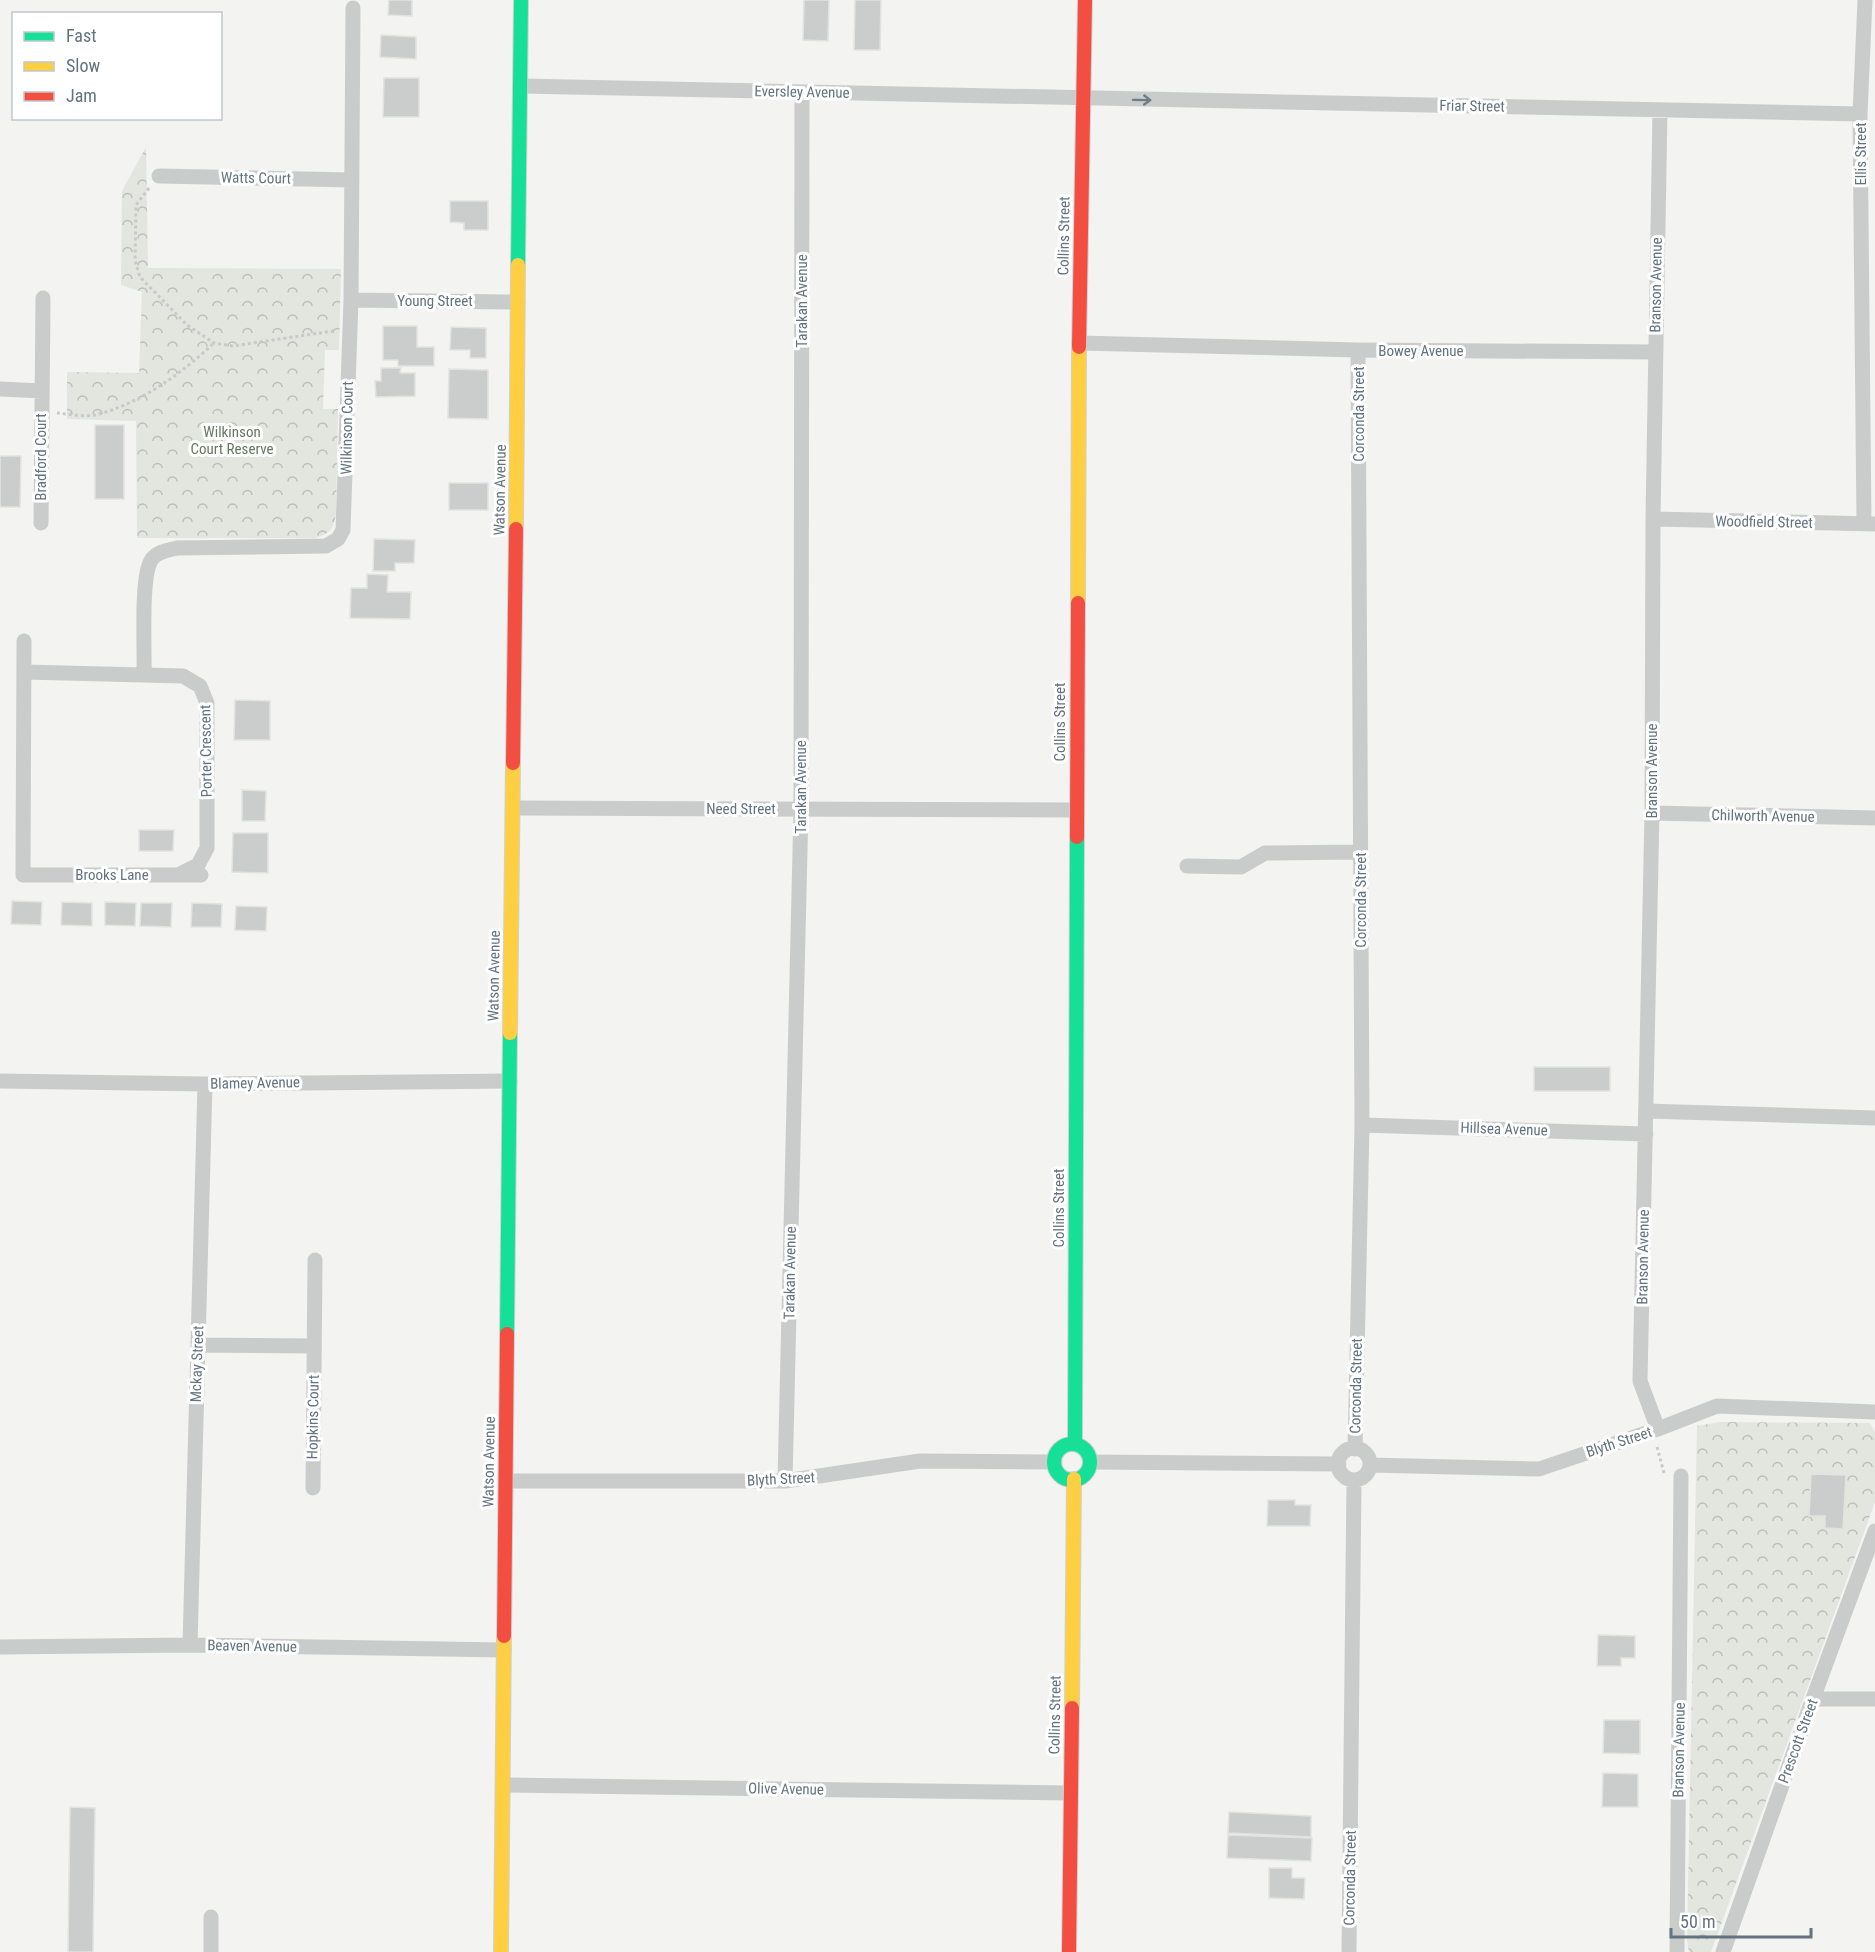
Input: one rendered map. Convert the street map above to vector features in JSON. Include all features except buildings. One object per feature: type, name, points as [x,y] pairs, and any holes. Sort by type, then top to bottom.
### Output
[{"type":"street","name":"Watson Avenue","points":[[501,1952],[521,0]]},
{"type":"street","name":"Collins Street","points":[[1075,1444],[1079,343],[1085,0]]},
{"type":"street","name":"Ellis Street","points":[[1865,0],[1860,114],[1870,524]]},
{"type":"street","name":"Wilkinson Court","points":[[144,674],[146,575],[153,558],[164,550],[326,546],[338,539],[344,530],[351,300],[353,8]]},
{"type":"street","name":"Eversley Avenue","points":[[520,86],[1083,99]]},
{"type":"street","name":"Tarakan Avenue","points":[[785,1481],[801,809],[802,92]]},
{"type":"street","name":"Friar Street","points":[[1083,99],[1860,114]]},
{"type":"street","name":"Branson Avenue","points":[[1655,1430],[1640,1381],[1652,813],[1653,519],[1660,110]]},
{"type":"street","name":"Watts Court","points":[[159,177],[352,180]]},
{"type":"street","name":"Bradford Court","points":[[41,523],[43,298]]},
{"type":"street","name":"Young Street","points":[[351,300],[518,302]]},
{"type":"street","name":"Bowey Avenue","points":[[1079,343],[1358,350],[1655,352]]},
{"type":"street","name":"Corconda Street","points":[[1354,1449],[1362,1125],[1358,350]]},
{"type":"street","name":"Bradford Court","points":[[0,389],[42,391]]},
{"type":"street","name":"Woodfield Street","points":[[1653,519],[1870,524]]},
{"type":"street","points":[[24,641],[24,672]]},
{"type":"street","name":"Porter Crescent","points":[[24,672],[183,676],[200,686],[207,703],[207,848],[198,865],[179,874]]},
{"type":"street","name":"Brooks Lane","points":[[24,672],[23,875],[201,875]]},
{"type":"street","name":"Need Street","points":[[513,808],[1076,810]]},
{"type":"street","name":"Chilworth Avenue","points":[[1652,813],[1875,818]]},
{"type":"street","points":[[1187,866],[1241,867],[1265,853],[1360,852]]},
{"type":"street","name":"Blamey Avenue","points":[[0,1081],[205,1084],[510,1081]]},
{"type":"street","name":"Mckay Street","points":[[190,1645],[205,1084]]},
{"type":"street","points":[[1646,1111],[1875,1118]]},
{"type":"street","name":"Hillsea Avenue","points":[[1362,1125],[1646,1134]]},
{"type":"street","name":"Hopkins Court","points":[[313,1488],[315,1260]]},
{"type":"street","points":[[198,1345],[314,1346]]},
{"type":"street","name":"Blyth Street","points":[[1370,1465],[1539,1469],[1655,1430],[1717,1406],[1872,1410]]},
{"type":"street","points":[[1075,1444],[1086,1450],[1090,1462],[1085,1474],[1074,1479],[1067,1479],[1060,1475],[1055,1462],[1056,1454],[1061,1448],[1075,1444]]},
{"type":"street","points":[[1354,1449],[1364,1452],[1370,1465],[1365,1476],[1354,1480],[1342,1474],[1339,1464],[1344,1452],[1354,1449]]},
{"type":"street","name":"Blyth Street","points":[[506,1482],[785,1481],[920,1461],[1055,1462]]},
{"type":"street","points":[[1090,1462],[1339,1464]]},
{"type":"street","name":"Collins Street","points":[[1069,1952],[1074,1479]]},
{"type":"street","name":"Corconda Street","points":[[1349,1952],[1354,1480]]},
{"type":"street","name":"Branson Avenue","points":[[1677,1952],[1681,1480]]},
{"type":"street","name":"Prescott Street","points":[[1724,1952],[1813,1698],[1875,1531]]},
{"type":"street","name":"Beaven Avenue","points":[[0,1647],[190,1645],[504,1650]]},
{"type":"street","points":[[1813,1698],[1875,1700]]},
{"type":"street","name":"Olive Avenue","points":[[502,1785],[1070,1793]]},
{"type":"street","points":[[211,1952],[212,1917]]},
{"type":"path","points":[[159,177],[136,205],[135,261],[140,277],[187,325],[214,343],[233,346],[350,328]]},
{"type":"path","points":[[42,412],[93,415],[120,406],[155,389],[192,364],[214,343]]},
{"type":"path","points":[[1655,1430],[1668,1483],[1681,1480]]},
{"type":"green space","name":"Wilkinson Court Reserve","points":[[146,147],[148,268],[341,269],[339,350],[325,350],[323,409],[338,409],[336,514],[332,527],[324,535],[315,538],[137,538],[136,421],[67,419],[67,372],[139,373],[142,292],[121,285],[122,191]]},
{"type":"green space","points":[[1720,1422],[1870,1423],[1875,1432],[1875,1502],[1711,1952],[1689,1952],[1687,1941],[1697,1426]]},
{"type":"traffic: fast","points":[[518,265],[521,0]]},
{"type":"traffic: fast","points":[[1075,1444],[1077,837]]},
{"type":"traffic: fast","points":[[507,1334],[510,1033]]},
{"type":"traffic: fast","points":[[1072,1444],[1084,1450],[1090,1462],[1084,1474],[1072,1480],[1060,1474],[1054,1462],[1060,1450],[1072,1444]]},
{"type":"traffic: slow","points":[[516,529],[518,265]]},
{"type":"traffic: slow","points":[[1078,603],[1079,347]]},
{"type":"traffic: slow","points":[[510,1033],[513,763]]},
{"type":"traffic: slow","points":[[1072,1708],[1074,1479]]},
{"type":"traffic: slow","points":[[501,1952],[504,1636]]},
{"type":"traffic: jam","points":[[1079,347],[1085,0]]},
{"type":"traffic: jam","points":[[513,763],[516,529]]},
{"type":"traffic: jam","points":[[1077,837],[1078,603]]},
{"type":"traffic: jam","points":[[504,1636],[507,1334]]},
{"type":"traffic: jam","points":[[1069,1952],[1072,1708]]}]
